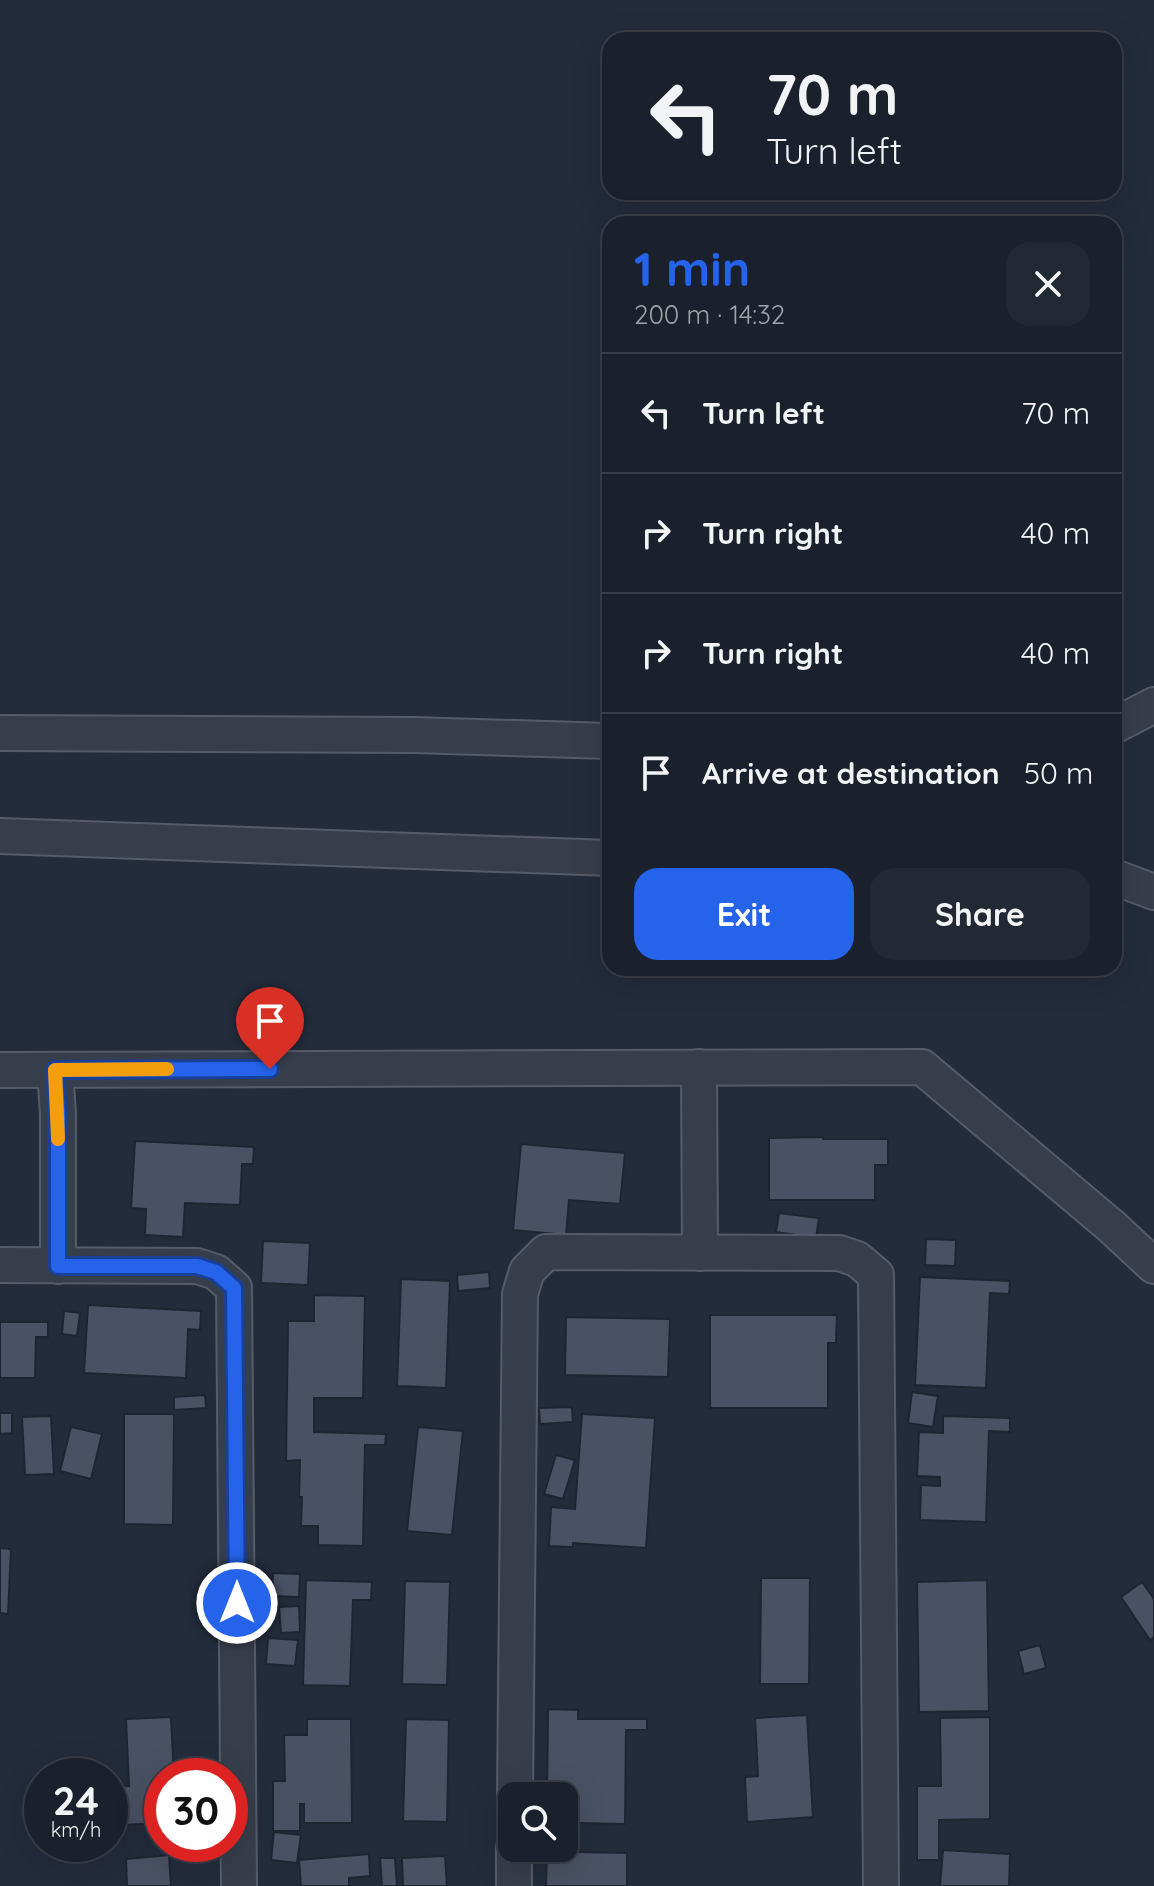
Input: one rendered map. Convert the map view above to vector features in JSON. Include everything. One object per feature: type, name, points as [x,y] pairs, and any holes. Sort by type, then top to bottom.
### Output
[{"type":"street","points":[[1122,722],[1154,705]]},
{"type":"street","points":[[0,733],[398,734],[602,741]]},
{"type":"street","points":[[0,836],[602,858]]},
{"type":"street","points":[[1122,880],[1154,892]]},
{"type":"street","points":[[699,1067],[700,1253]]},
{"type":"street","points":[[0,1070],[922,1067],[1154,1266]]},
{"type":"street","points":[[55,1070],[58,1266]]},
{"type":"street","points":[[515,1782],[520,1294],[527,1271],[546,1252],[839,1253],[857,1259],[876,1275],[881,1886]]},
{"type":"street","points":[[0,1265],[197,1266],[216,1272],[234,1288],[239,1886]]},
{"type":"street","points":[[514,1862],[514,1886]]},
{"type":"building","points":[[769,1138],[888,1139],[888,1165],[875,1165],[875,1200],[769,1200]]},
{"type":"building","points":[[135,1141],[254,1147],[253,1164],[242,1164],[240,1205],[185,1203],[183,1237],[145,1235],[146,1209],[131,1208]]},
{"type":"building","points":[[521,1144],[625,1153],[620,1204],[569,1200],[566,1235],[513,1230]]},
{"type":"building","points":[[779,1213],[819,1218],[816,1238],[776,1232]]},
{"type":"building","points":[[926,1239],[956,1240],[955,1266],[925,1265]]},
{"type":"building","points":[[263,1241],[310,1243],[308,1285],[261,1283]]},
{"type":"building","points":[[489,1272],[490,1288],[458,1291],[457,1275]]},
{"type":"building","points":[[920,1277],[1010,1281],[1009,1294],[990,1293],[986,1388],[915,1385]]},
{"type":"building","points":[[401,1279],[450,1281],[446,1388],[397,1386]]},
{"type":"building","points":[[314,1295],[365,1296],[363,1398],[314,1398],[314,1432],[386,1434],[385,1445],[365,1445],[363,1546],[318,1545],[318,1526],[301,1526],[300,1460],[286,1461],[288,1321],[314,1321]]},
{"type":"building","points":[[88,1305],[201,1311],[200,1330],[188,1329],[186,1378],[84,1373]]},
{"type":"building","points":[[64,1311],[80,1313],[77,1336],[62,1334]]},
{"type":"building","points":[[710,1315],[837,1315],[836,1343],[828,1343],[828,1408],[710,1408]]},
{"type":"building","points":[[566,1317],[670,1319],[668,1377],[565,1375]]},
{"type":"building","points":[[0,1322],[48,1322],[48,1337],[36,1337],[35,1378],[0,1378]]},
{"type":"building","points":[[912,1392],[938,1396],[933,1427],[908,1423]]},
{"type":"building","points":[[205,1395],[206,1408],[174,1410],[174,1397]]},
{"type":"building","points":[[572,1407],[573,1422],[540,1424],[539,1408]]},
{"type":"building","points":[[0,1413],[12,1413],[12,1433],[0,1434]]},
{"type":"building","points":[[124,1414],[174,1414],[173,1525],[124,1524]]},
{"type":"building","points":[[582,1414],[655,1418],[646,1548],[573,1543],[573,1547],[549,1546],[551,1507],[575,1509]]},
{"type":"building","points":[[51,1416],[54,1474],[25,1475],[22,1417]]},
{"type":"building","points":[[943,1416],[1010,1418],[1010,1432],[989,1431],[986,1522],[920,1520],[921,1485],[940,1486],[940,1477],[917,1476],[919,1432],[943,1433]]},
{"type":"building","points":[[71,1427],[102,1434],[91,1479],[60,1471]]},
{"type":"building","points":[[418,1427],[463,1431],[452,1535],[407,1531]]},
{"type":"building","points":[[556,1455],[575,1460],[563,1499],[544,1494]]},
{"type":"building","points":[[0,1548],[11,1549],[8,1614],[0,1613]]},
{"type":"building","points":[[273,1573],[300,1574],[299,1597],[272,1596]]},
{"type":"building","points":[[761,1578],[810,1578],[809,1684],[760,1684]]},
{"type":"building","points":[[306,1580],[372,1582],[371,1600],[353,1600],[350,1686],[303,1685]]},
{"type":"building","points":[[987,1580],[989,1711],[919,1712],[917,1582]]},
{"type":"building","points":[[405,1581],[450,1582],[447,1685],[402,1684]]},
{"type":"building","points":[[1142,1582],[1154,1599],[1154,1637],[1150,1640],[1121,1597]]},
{"type":"building","points":[[299,1606],[300,1632],[281,1633],[279,1607]]},
{"type":"building","points":[[268,1638],[298,1640],[295,1666],[266,1664]]},
{"type":"building","points":[[1040,1645],[1046,1668],[1024,1674],[1018,1651]]},
{"type":"building","points":[[548,1709],[578,1710],[578,1719],[647,1719],[647,1730],[626,1730],[625,1824],[578,1823],[578,1782],[547,1782]]},
{"type":"building","points":[[807,1715],[813,1817],[747,1822],[745,1777],[758,1776],[755,1718]]},
{"type":"building","points":[[171,1717],[173,1758],[144,1758],[144,1824],[128,1825],[126,1719]]},
{"type":"building","points":[[990,1717],[990,1819],[939,1820],[939,1860],[917,1860],[917,1786],[941,1786],[940,1718]]},
{"type":"building","points":[[307,1719],[351,1719],[352,1823],[304,1823],[304,1804],[300,1804],[300,1831],[273,1831],[273,1781],[285,1781],[284,1735],[307,1735]]},
{"type":"building","points":[[406,1719],[449,1720],[447,1822],[403,1821]]},
{"type":"building","points":[[274,1832],[301,1835],[297,1863],[271,1860]]},
{"type":"building","points":[[943,1850],[1010,1854],[1009,1886],[940,1886]]},
{"type":"building","points":[[578,1852],[627,1853],[627,1886],[546,1886],[547,1862],[578,1862]]},
{"type":"building","points":[[369,1854],[370,1876],[349,1878],[349,1886],[301,1886],[299,1860]]},
{"type":"building","points":[[445,1856],[447,1886],[403,1886],[402,1858]]},
{"type":"building","points":[[144,1857],[144,1862],[169,1862],[171,1886],[127,1886],[128,1859]]},
{"type":"building","points":[[380,1858],[395,1858],[397,1886],[382,1886]]},
{"type":"slow traffic","points":[[58,1139],[55,1070],[167,1069]]},
{"type":"route","points":[[237,1603],[234,1288],[216,1272],[197,1266],[58,1266],[55,1070],[270,1069]]}]
